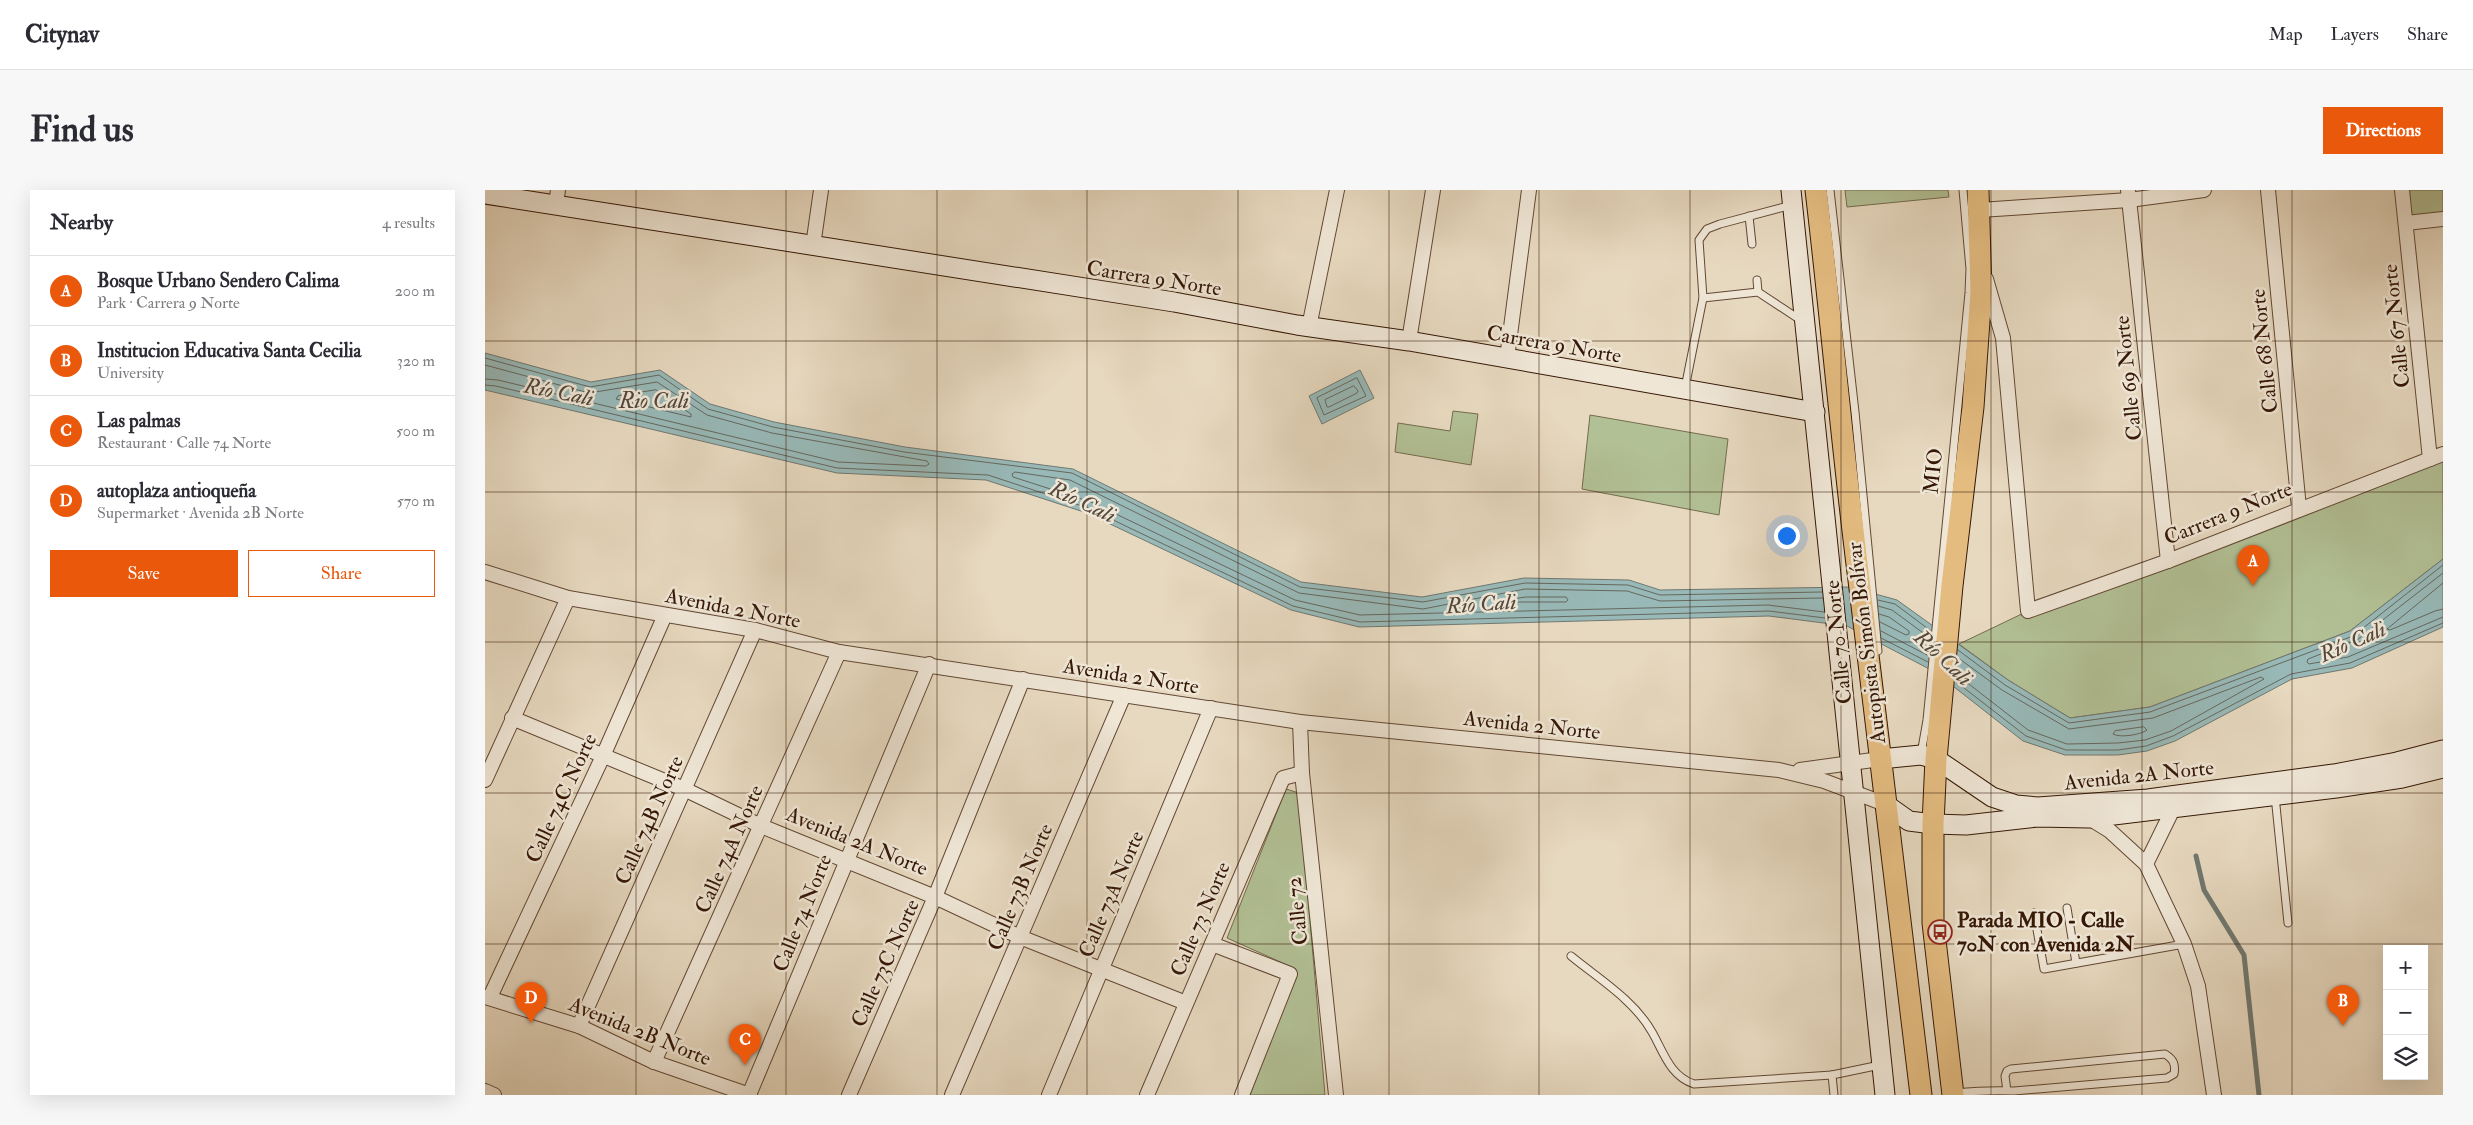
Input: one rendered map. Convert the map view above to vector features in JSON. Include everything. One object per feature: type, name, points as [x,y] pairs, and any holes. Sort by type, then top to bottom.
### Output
[{"type":"main road","name":"Autopista Simón Bolívar","points":[[1816,190],[1864,573],[1875,703],[1888,758],[1921,1095]]},
{"type":"main road","points":[[1953,1094],[1933,923],[1933,824],[1929,757],[1946,585],[1973,407],[1981,292],[1979,200]]},
{"type":"street","points":[[813,246],[821,190]]},
{"type":"street","points":[[1309,327],[1337,190]]},
{"type":"street","points":[[1409,340],[1433,190]]},
{"type":"street","points":[[1507,358],[1529,190]]},
{"type":"street","points":[[1979,200],[2128,195],[2204,190]]},
{"type":"street","name":"Calle 68 Norte","points":[[2268,190],[2299,508]]},
{"type":"street","name":"Calle 67 Norte","points":[[2402,190],[2437,456]]},
{"type":"street","name":"Carrera 9 Norte","points":[[485,194],[557,197],[813,246],[1174,302],[1309,327],[1409,340],[1684,391],[1815,412]]},
{"type":"street","name":"Calle 69 Norte","points":[[2128,195],[2168,561]]},
{"type":"street","name":"Calle 70 Norte","points":[[1791,197],[1855,793],[1885,1095]]},
{"type":"street","points":[[2406,223],[2443,219]]},
{"type":"street","name":"Carrera 9 Norte","points":[[1981,268],[2003,338],[2028,611],[2168,561],[2299,508],[2437,456]]},
{"type":"street","name":"Avenida 2 Norte","points":[[485,572],[568,598],[755,630],[839,652],[929,664],[1300,722],[1779,770],[1809,776],[1855,793]]},
{"type":"street","points":[[485,780],[568,598]]},
{"type":"street","name":"Calle 74C Norte","points":[[487,997],[603,756],[665,615]]},
{"type":"street","name":"Calle 74B Norte","points":[[579,1026],[755,630]]},
{"type":"street","name":"Calle 74A Norte","points":[[654,1062],[839,652]]},
{"type":"street","name":"Calle 74 Norte","points":[[749,1095],[929,664]]},
{"type":"street","name":"Calle 73C Norte","points":[[849,1095],[935,897],[1023,679]]},
{"type":"street","name":"Calle 73B Norte","points":[[952,1095],[1125,695]]},
{"type":"street","name":"Calle 73A Norte","points":[[1049,1095],[1211,708]]},
{"type":"street","name":"Avenida 2A Norte","points":[[512,718],[684,789],[761,826],[846,859],[935,897],[1020,937],[1186,1003]]},
{"type":"street","name":"Calle 72","points":[[1300,722],[1302,772],[1336,1095]]},
{"type":"street","name":"Avenida 2A Norte","points":[[2274,789],[2443,750]]},
{"type":"street","points":[[1851,764],[1888,758],[1929,757]]},
{"type":"street","name":"Avenida 2A Norte","points":[[1929,757],[1963,776],[1976,787],[2005,801],[2038,807],[2088,811]]},
{"type":"street","name":"Avenida 2 Norte","points":[[1779,770],[1806,770],[1851,764]]},
{"type":"street","name":"Avenida 2A Norte","points":[[1855,793],[1891,802],[1909,821],[1966,825],[2274,789],[2402,778],[2443,768]]},
{"type":"street","name":"Calle 73 Norte","points":[[1147,1095],[1283,778],[1302,772]]},
{"type":"street","points":[[2145,864],[2172,802]]},
{"type":"street","points":[[2088,811],[2145,864],[2184,944],[2198,986],[2214,1095]]},
{"type":"street","points":[[1212,944],[1290,974],[1242,1095]]},
{"type":"street","name":"Avenida 2B Norte","points":[[487,997],[579,1026],[654,1062],[749,1095]]},
{"type":"street","points":[[485,1091],[494,1095]]},
{"type":"lane","points":[[1830,190],[1855,412],[1864,573],[1879,659]]},
{"type":"lane","name":"MIO","points":[[1946,585],[1969,293],[1970,269],[1963,190]]},
{"type":"lane","points":[[1684,391],[1703,298],[1699,240],[1707,229],[1749,216],[1791,197]]},
{"type":"lane","points":[[1749,216],[1752,244]]},
{"type":"lane","points":[[1757,280],[1758,292]]},
{"type":"lane","points":[[1703,298],[1758,292],[1805,322]]},
{"type":"lane","points":[[2274,789],[2288,923]]},
{"type":"lane","points":[[2067,908],[2076,963]]},
{"type":"lane","points":[[2034,913],[2044,969],[2184,944]]},
{"type":"lane","points":[[1571,956],[1638,1013],[1651,1030],[1672,1069],[1681,1080],[1694,1084],[1832,1075],[1882,1065]]},
{"type":"lane","points":[[1953,1094],[1988,1089],[2007,1091],[2167,1078],[2173,1074],[2175,1066],[2172,1059],[2165,1054],[2011,1070],[2007,1071],[2005,1076],[2007,1091]]},
{"type":"lane","points":[[1832,1075],[1834,1095]]},
{"type":"green space","points":[[1845,190],[1948,190],[1949,197],[1847,207]]},
{"type":"green space","points":[[2402,190],[2443,190],[2443,219],[2406,223]]},
{"type":"green space","points":[[1453,411],[1478,414],[1471,465],[1395,452],[1398,423],[1450,431]]},
{"type":"green space","points":[[1590,415],[1728,439],[1719,515],[1582,489]]},
{"type":"green space","points":[[2443,454],[2443,559],[2350,631],[2150,707],[2070,718],[2008,680],[1959,644],[2028,611]]},
{"type":"green space","points":[[1286,789],[1299,793],[1325,1095],[1250,1095],[1296,969],[1227,938]]},
{"type":"water","name":"Rio Cali","points":[[485,353],[591,382],[660,370],[710,404],[774,422],[905,447],[1073,469],[1301,582],[1422,597],[1524,578],[1629,580],[1660,590],[1850,587],[1897,600],[2008,680],[2070,718],[2150,707],[2350,631],[2443,559],[2443,627],[2352,668],[2292,679],[2175,741],[2147,751],[2118,755],[2065,755],[2023,741],[1935,672],[1847,626],[1769,616],[1359,627],[1291,610],[1087,513],[986,480],[837,473],[485,390]]},
{"type":"water","points":[[1360,370],[1374,398],[1322,424],[1309,396]]},
{"type":"waterway","points":[[2196,856],[2204,890],[2244,955],[2259,1095]]},
{"type":"place","name":"Bosque Urbano Sendero Calima","points":[[2253,586]]},
{"type":"place","name":"Parada MIO - Calle 70N con Avenida 2N","points":[[1940,932]]},
{"type":"place","name":"autoplaza antioqueña","points":[[531,1023]]},
{"type":"place","name":"Institucion Educativa Santa Cecilia","points":[[2343,1026]]},
{"type":"place","name":"Las palmas","points":[[745,1065]]},
{"type":"water label","name":"Río Cali","points":[[559,391]]},
{"type":"water label","name":"Río Cali","points":[[1083,501]]},
{"type":"water label","name":"Río Cali","points":[[1481,603]]},
{"type":"water label","name":"Río Cali","points":[[2352,641]]},
{"type":"water label","name":"Río Cali","points":[[1944,657]]}]
